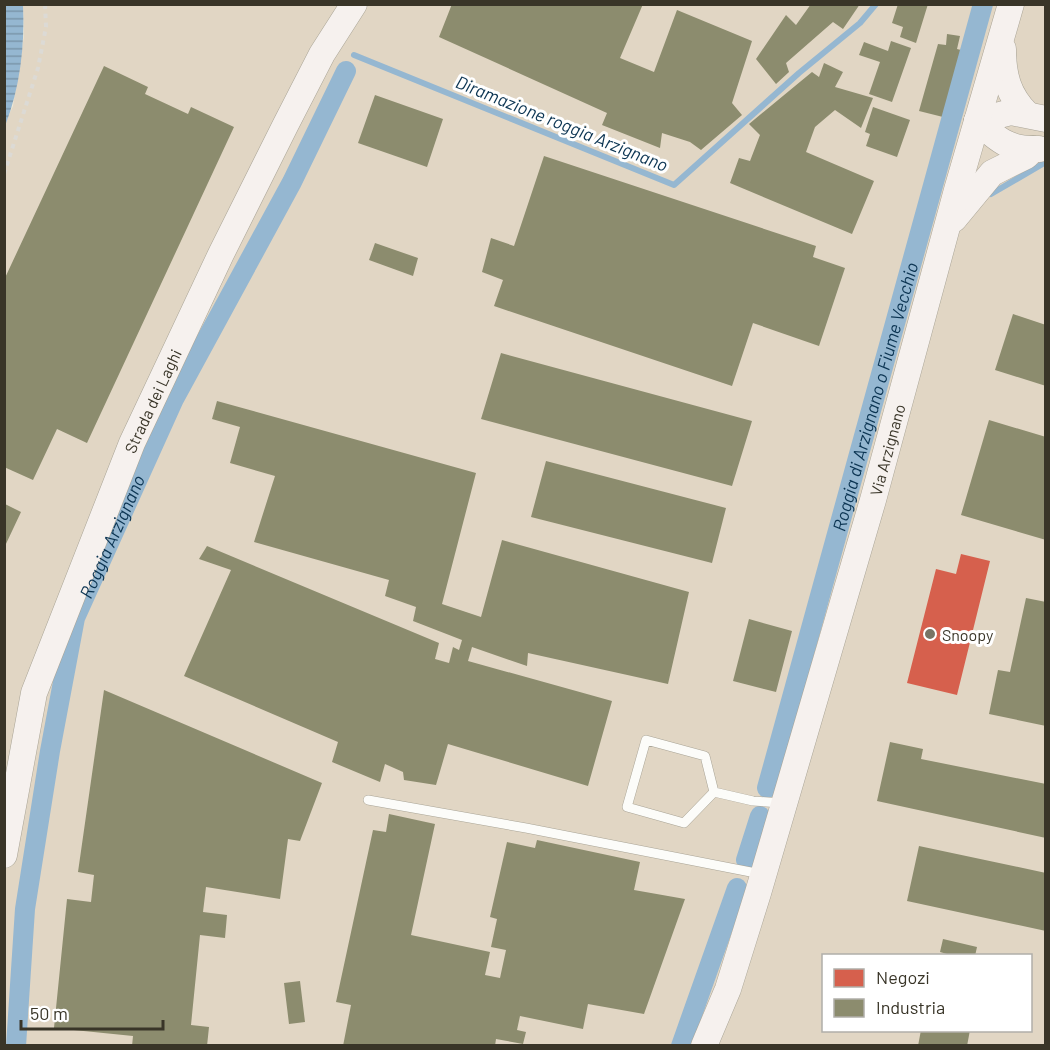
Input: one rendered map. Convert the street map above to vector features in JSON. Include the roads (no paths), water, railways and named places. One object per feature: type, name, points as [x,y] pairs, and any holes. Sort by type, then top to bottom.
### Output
[{"type":"street","name":"Strada dei Laghi","points":[[4,855],[34,693],[132,443],[221,254],[281,134],[322,54],[354,4]]},
{"type":"street","name":"Via Arzignano","points":[[704,1046],[728,990],[761,884],[873,500],[946,229],[1011,4]]},
{"type":"street","points":[[1003,34],[1003,67],[1008,84],[1016,103],[1036,116]]},
{"type":"street","points":[[977,121],[1011,112],[1036,116]]},
{"type":"street","points":[[977,121],[1006,145],[1022,150],[1040,149]]},
{"type":"street","points":[[946,229],[992,173],[1040,149]]},
{"type":"lane","points":[[646,740],[705,756],[714,792],[684,823],[627,807],[646,740]]},
{"type":"lane","points":[[714,792],[753,801],[784,803]]},
{"type":"lane","points":[[368,800],[526,828],[761,884]]},
{"type":"water","points":[[5,4],[23,5],[23,20],[18,82],[5,126]]},
{"type":"waterway","name":"Diramazione roggia Arzignano","points":[[354,55],[674,185],[799,73],[860,23],[876,4]]},
{"type":"waterway","name":"Roggia di Arzignano o Fiume Vecchio","points":[[767,788],[983,4]]},
{"type":"waterway","name":"Roggia Arzignano","points":[[16,1046],[25,909],[50,751],[75,618],[174,399],[292,182],[346,71]]},
{"type":"waterway","points":[[991,194],[1046,162]]},
{"type":"waterway","name":"Roggia di Arzignano o Fiume Vecchio","points":[[746,860],[760,816]]},
{"type":"waterway","name":"Roggia di Arzignano o Fiume Vecchio","points":[[681,1046],[737,888]]},
{"type":"place","name":"Snoopy","points":[[930,634]]}]
